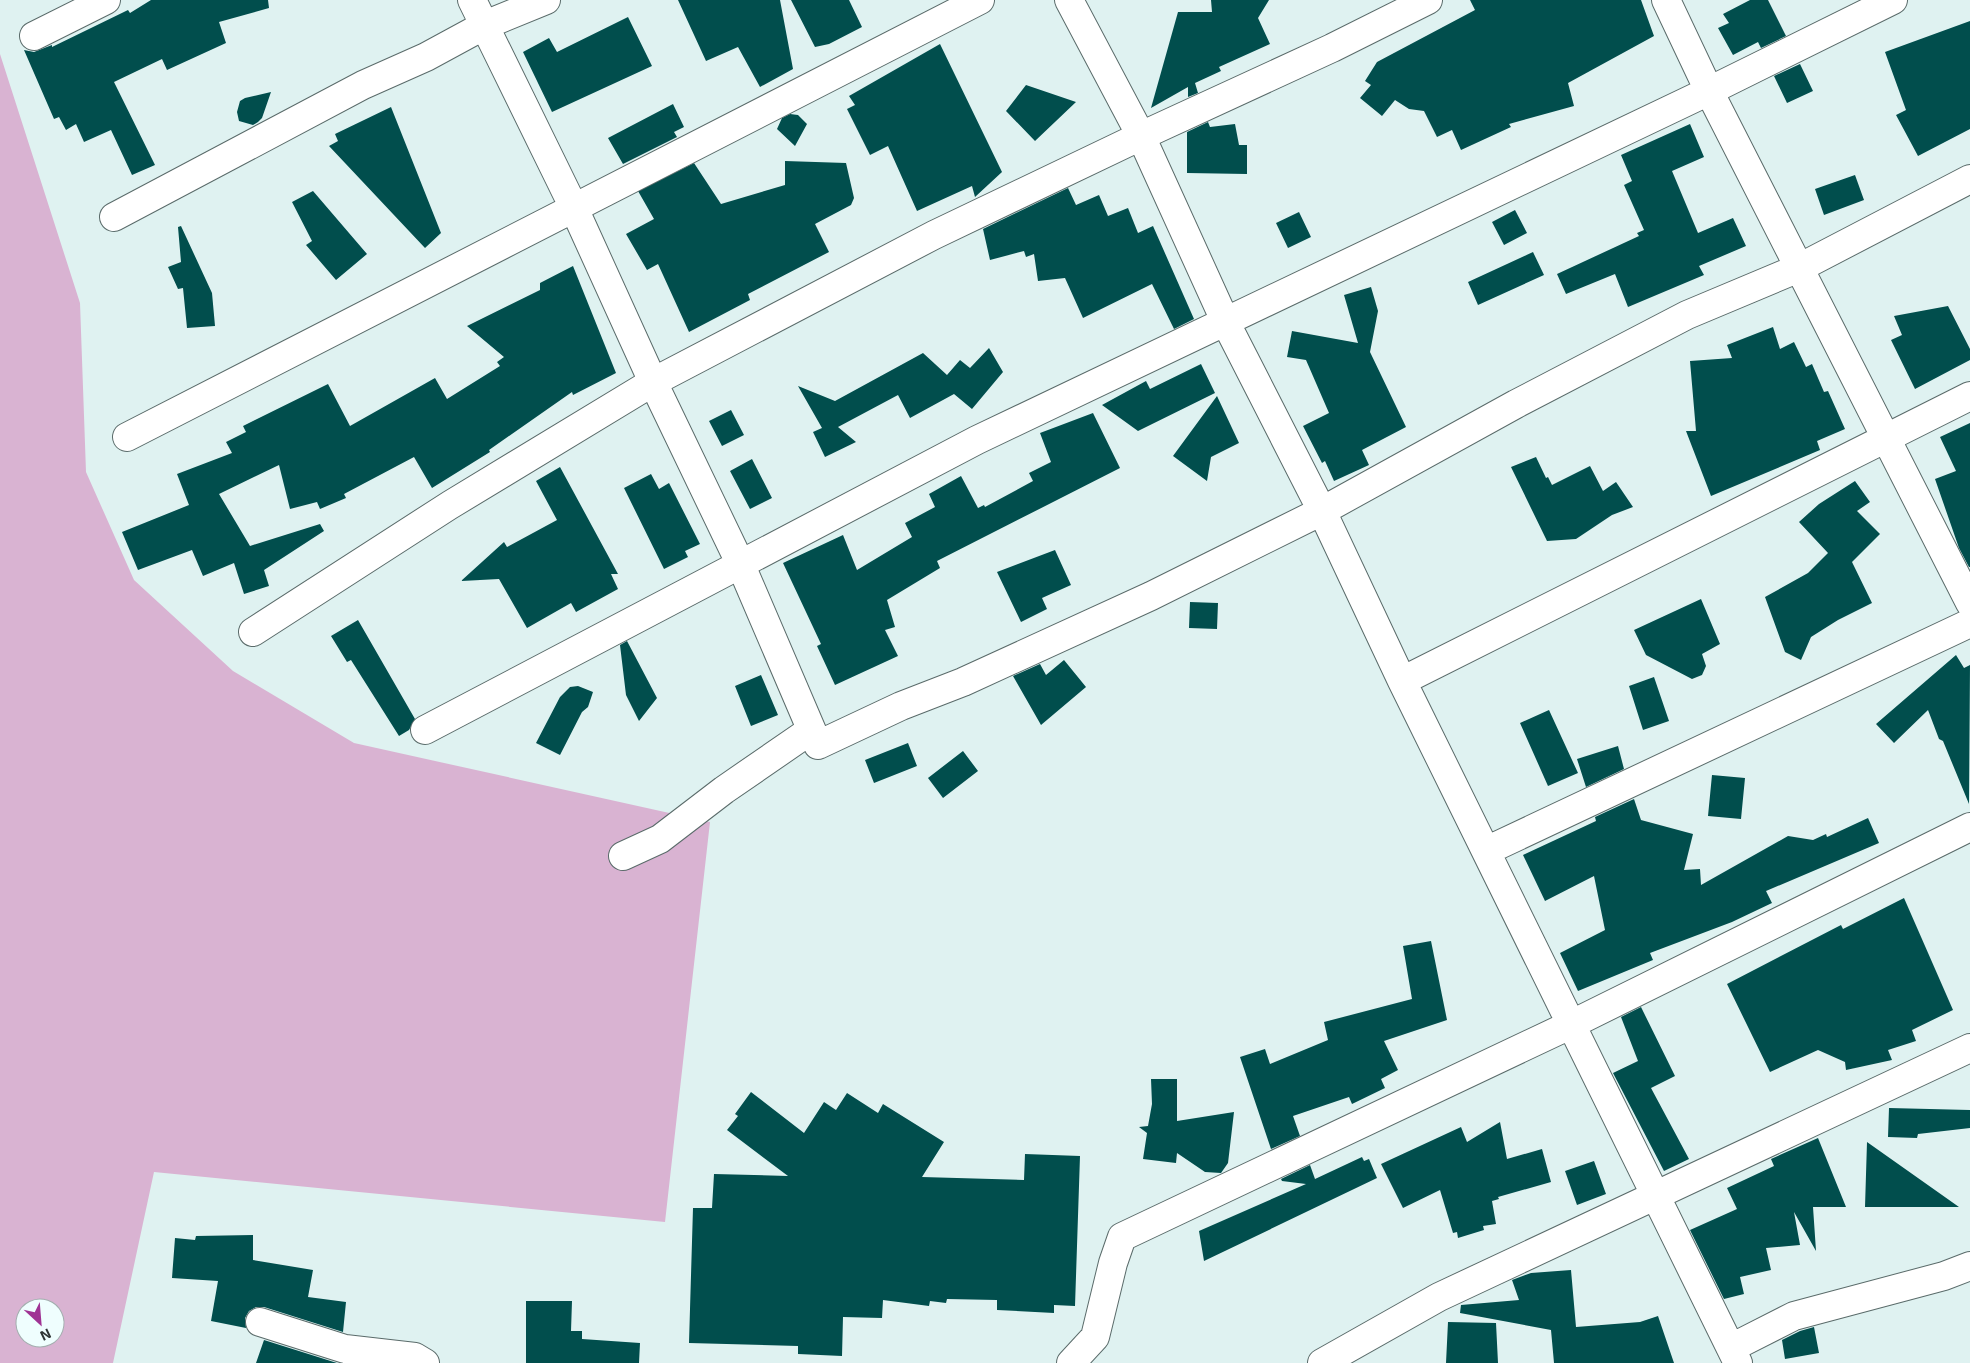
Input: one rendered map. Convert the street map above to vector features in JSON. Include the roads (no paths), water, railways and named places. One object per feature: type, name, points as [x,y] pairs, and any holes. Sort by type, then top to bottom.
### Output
[{"type":"street","points":[[34,36],[106,0]]},
{"type":"street","points":[[472,0],[572,206],[652,382],[740,563],[818,745],[901,706],[963,682],[1142,600],[1322,511],[1516,404],[1678,320],[1799,268],[1970,179]]},
{"type":"street","points":[[114,217],[363,85],[426,57],[485,26],[546,0]]},
{"type":"street","points":[[127,436],[506,243],[572,206],[980,0]]},
{"type":"street","points":[[1069,0],[1140,136],[1226,323],[1322,511],[1402,681],[1570,1025],[1735,1356],[1794,1316],[1944,1276],[1970,1266]]},
{"type":"street","points":[[253,632],[450,505],[652,382],[934,236],[1140,136],[1332,48],[1428,0]]},
{"type":"street","points":[[1666,0],[1709,91],[1970,603]]},
{"type":"street","points":[[425,730],[977,440],[1226,323],[1709,91],[1893,0]]},
{"type":"street","points":[[1402,681],[1970,396]]},
{"type":"street","points":[[1486,851],[1970,623]]},
{"type":"street","points":[[623,856],[660,839],[724,790],[811,730]]},
{"type":"street","points":[[1071,1363],[1095,1337],[1113,1262],[1122,1238],[1570,1025],[1970,827]]},
{"type":"street","points":[[1322,1363],[1439,1297],[1970,1048]]},
{"type":"street","points":[[260,1322],[345,1349],[415,1357],[424,1363]]}]
